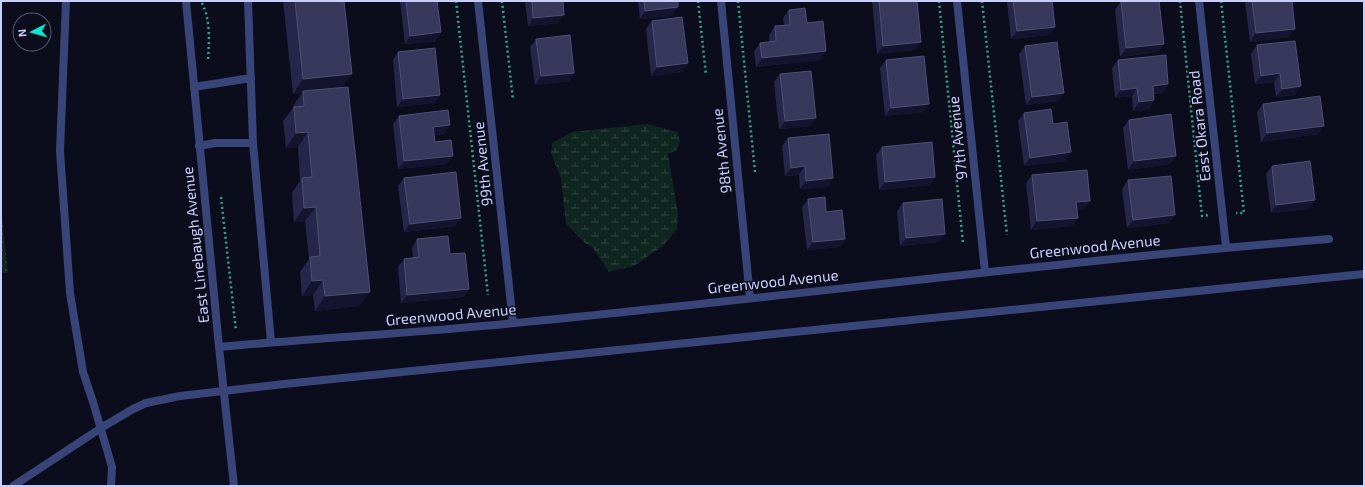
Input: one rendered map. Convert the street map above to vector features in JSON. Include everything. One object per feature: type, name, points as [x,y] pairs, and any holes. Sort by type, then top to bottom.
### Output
[{"type":"street","points":[[66,1],[60,151],[70,293],[83,372],[112,467],[111,486]]},
{"type":"street","name":"East Linebaugh Avenue","points":[[186,1],[219,347],[234,486]]},
{"type":"street","points":[[248,1],[253,143],[271,342]]},
{"type":"street","name":"99th Avenue","points":[[478,1],[513,323]]},
{"type":"street","name":"98th Avenue","points":[[720,1],[750,298]]},
{"type":"street","name":"97th Avenue","points":[[958,1],[985,272]]},
{"type":"street","name":"East Okara Road","points":[[1199,1],[1226,247]]},
{"type":"street","points":[[194,88],[251,78]]},
{"type":"street","points":[[200,146],[215,143],[253,143]]},
{"type":"street","name":"Greenwood Avenue","points":[[219,347],[513,323],[985,272],[1329,238]]},
{"type":"street","points":[[13,486],[132,409],[146,403],[180,396],[1364,274]]},
{"type":"path","points":[[201,1],[207,13],[210,39],[207,71],[209,86]]},
{"type":"path","points":[[456,1],[488,295]]},
{"type":"path","points":[[502,1],[513,100]]},
{"type":"path","points":[[698,1],[706,75]]},
{"type":"path","points":[[738,1],[755,172]]},
{"type":"path","points":[[939,1],[963,243]]},
{"type":"path","points":[[982,1],[1007,235]]},
{"type":"path","points":[[1180,1],[1202,216],[1244,213],[1221,1]]},
{"type":"path","points":[[220,190],[238,345]]},
{"type":"green space","points":[[647,124],[678,132],[680,141],[677,150],[668,154],[678,214],[677,229],[663,246],[634,266],[609,272],[593,248],[585,243],[566,224],[561,179],[551,153],[552,143],[572,132]]},
{"type":"green space","points":[[1,207],[8,273],[1,273]]},
{"type":"building","points":[[295,1],[344,1],[352,74],[303,79]]},
{"type":"building","points":[[406,1],[437,1],[441,32],[410,36]]},
{"type":"building","points":[[532,1],[563,1],[564,15],[533,18]]},
{"type":"building","points":[[644,1],[678,1],[678,7],[645,11]]},
{"type":"building","points":[[879,1],[917,1],[921,42],[883,46]]},
{"type":"building","points":[[1013,1],[1052,1],[1055,27],[1017,31]]},
{"type":"building","points":[[1121,1],[1159,1],[1164,44],[1126,48]]},
{"type":"building","points":[[1252,1],[1292,1],[1295,29],[1256,33]]},
{"type":"building","points":[[805,8],[807,23],[823,21],[826,51],[762,58],[760,43],[776,41],[775,26],[790,25],[789,10]]},
{"type":"building","points":[[682,17],[688,63],[657,67],[652,21]]},
{"type":"building","points":[[570,35],[574,73],[541,76],[536,39]]},
{"type":"building","points":[[1295,41],[1301,86],[1282,89],[1280,73],[1261,76],[1257,45]]},
{"type":"building","points":[[1057,42],[1064,93],[1032,97],[1025,46]]},
{"type":"building","points":[[435,48],[440,95],[403,99],[398,52]]},
{"type":"building","points":[[1166,55],[1168,84],[1153,86],[1154,100],[1139,102],[1137,88],[1121,90],[1118,60]]},
{"type":"building","points":[[924,56],[929,104],[891,108],[886,60]]},
{"type":"building","points":[[811,71],[816,118],[785,121],[780,74]]},
{"type":"building","points":[[348,87],[370,292],[325,296],[323,280],[312,281],[310,257],[320,256],[316,207],[304,208],[302,178],[312,177],[308,132],[296,133],[294,107],[304,106],[303,91]]},
{"type":"building","points":[[1320,96],[1324,126],[1267,133],[1263,104]]},
{"type":"building","points":[[1051,109],[1053,124],[1067,122],[1071,152],[1030,158],[1024,113]]},
{"type":"building","points":[[448,110],[450,125],[433,127],[435,142],[451,140],[453,156],[404,161],[399,116]]},
{"type":"building","points":[[1171,114],[1176,156],[1134,161],[1129,120]]},
{"type":"building","points":[[829,134],[833,178],[806,181],[805,166],[791,168],[788,138]]},
{"type":"building","points":[[932,142],[935,177],[885,182],[882,147]]},
{"type":"building","points":[[1310,161],[1315,200],[1276,205],[1272,166]]},
{"type":"building","points":[[1087,170],[1090,201],[1076,202],[1078,218],[1037,221],[1032,175]]},
{"type":"building","points":[[456,172],[461,218],[410,224],[404,178]]},
{"type":"building","points":[[1171,176],[1175,215],[1133,220],[1128,180]]},
{"type":"building","points":[[825,197],[826,212],[842,210],[845,239],[813,242],[808,199]]},
{"type":"building","points":[[942,199],[945,234],[906,238],[903,203]]},
{"type":"building","points":[[448,236],[450,254],[465,253],[469,289],[407,295],[404,259],[419,257],[417,239]]}]
